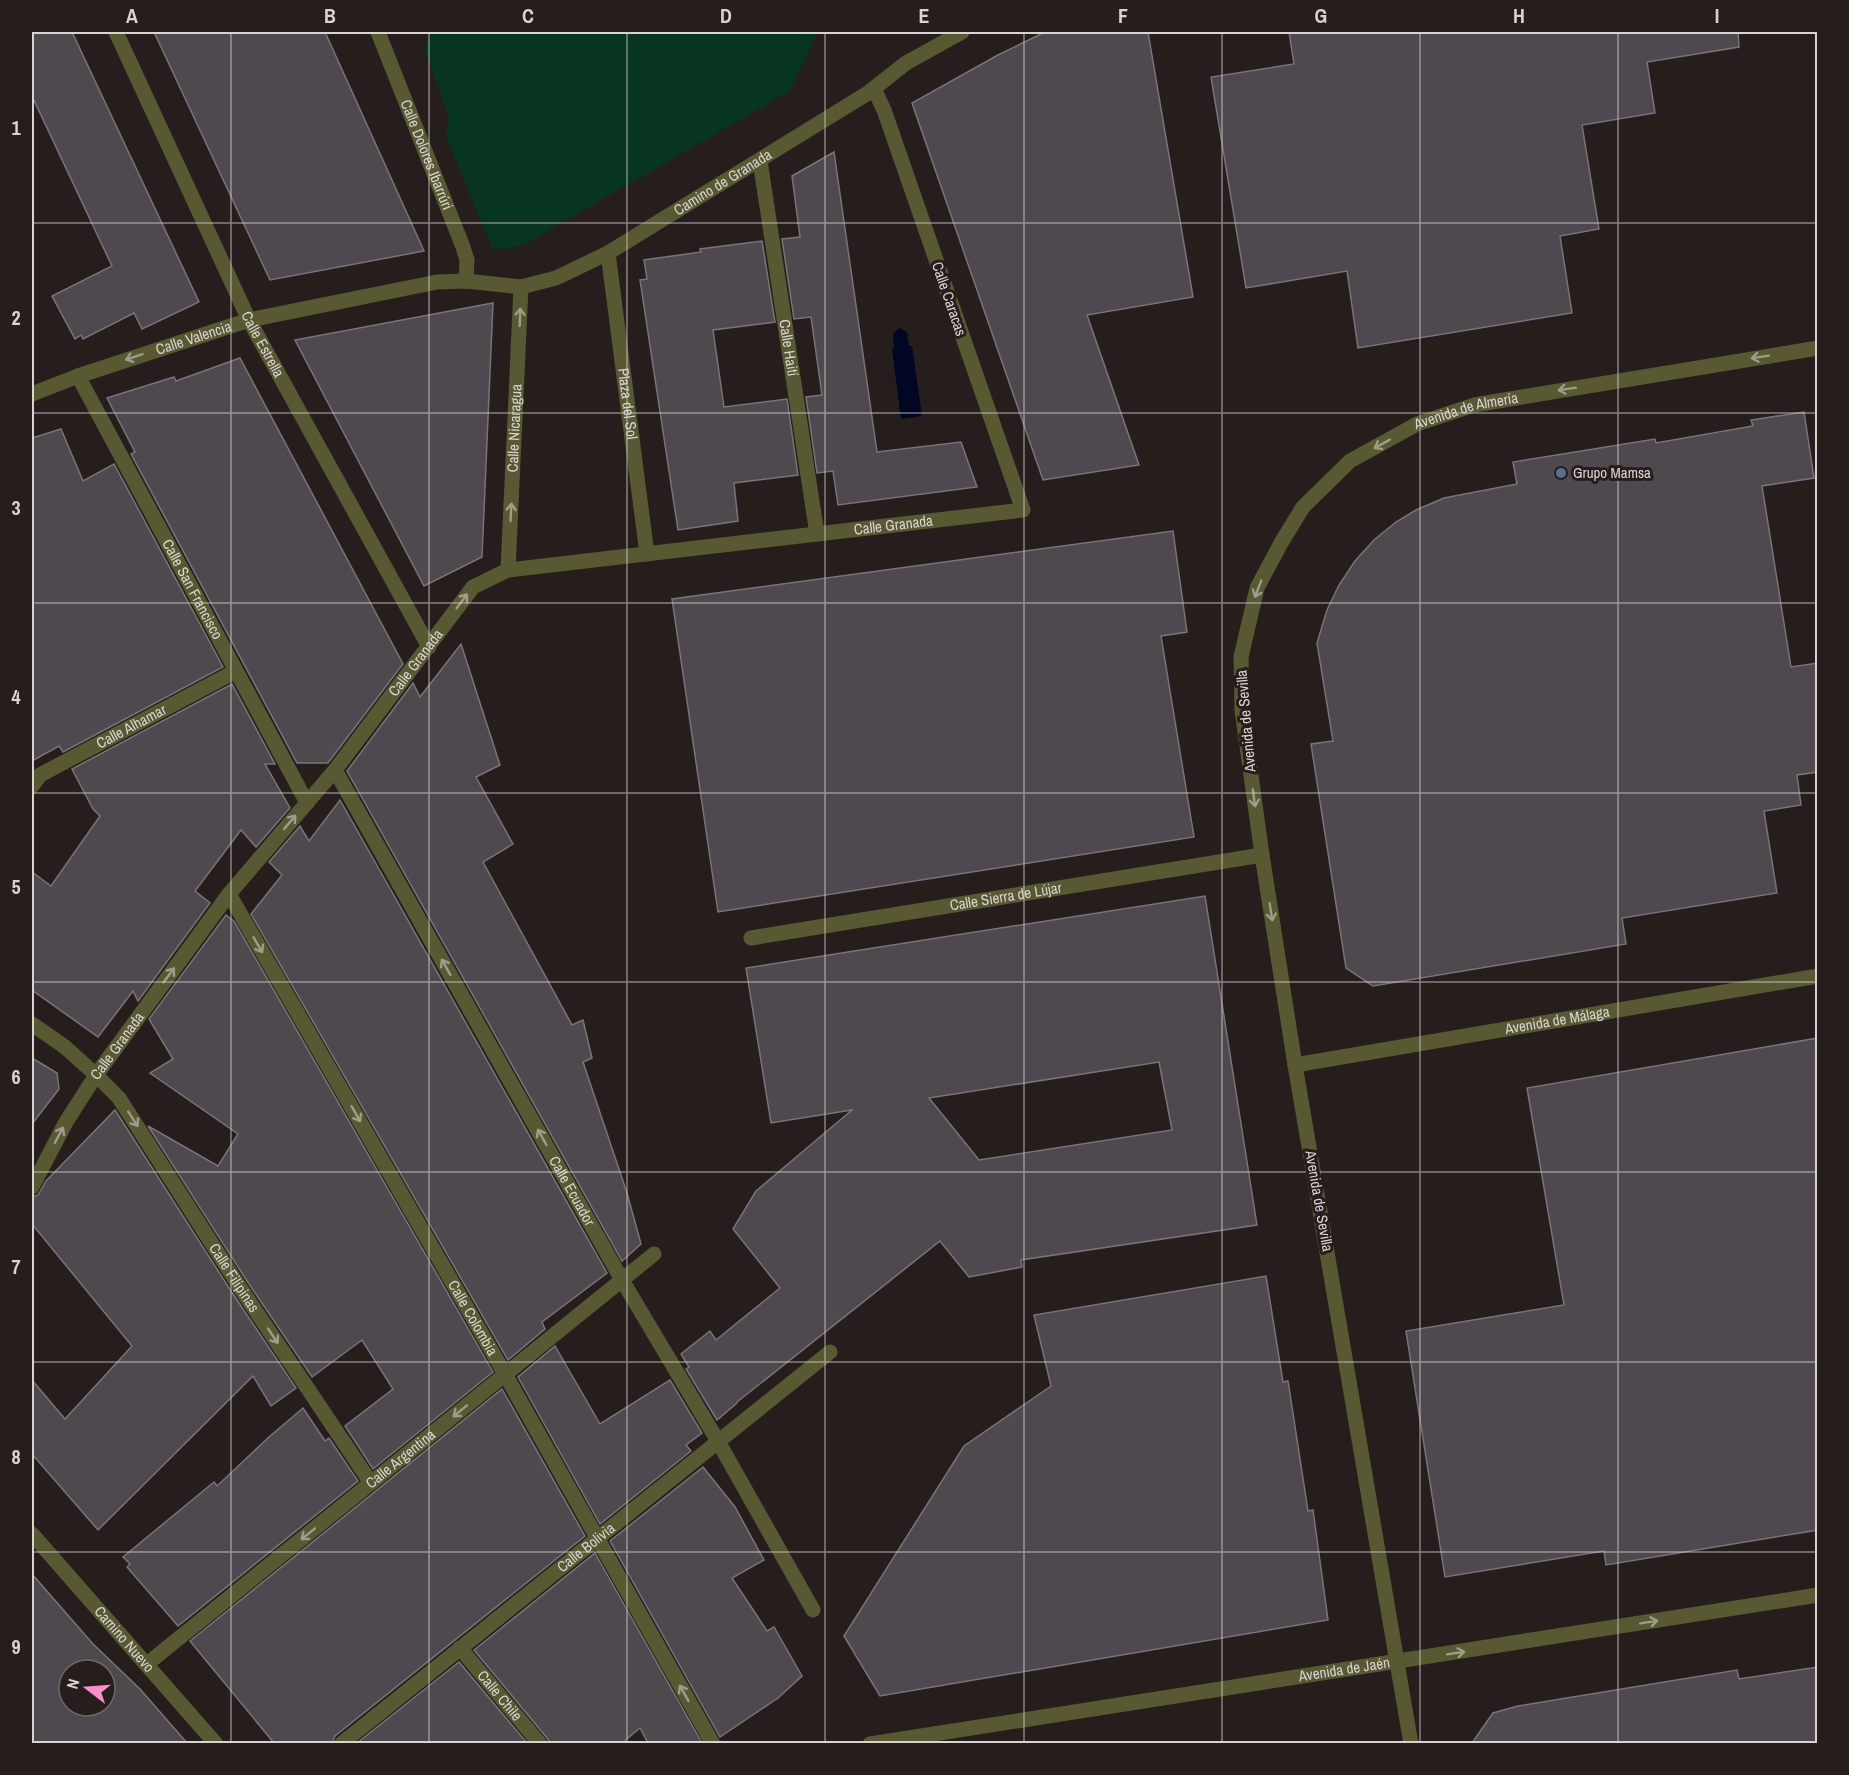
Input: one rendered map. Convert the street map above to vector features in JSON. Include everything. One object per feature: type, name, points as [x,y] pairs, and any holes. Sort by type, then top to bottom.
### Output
[{"type":"street","name":"Calle Estrella","points":[[116,32],[249,320],[429,647]]},
{"type":"street","name":"Calle Dolores Ibarrúri","points":[[378,32],[463,247],[466,260],[466,281]]},
{"type":"street","name":"Camino de Granada","points":[[466,281],[521,287],[556,278],[608,253],[874,89],[906,63],[962,32]]},
{"type":"street","name":"Calle Caracas","points":[[874,89],[884,110],[1023,510]]},
{"type":"street","name":"Calle Haití","points":[[760,160],[817,534]]},
{"type":"street","name":"Plaza del Sol","points":[[608,253],[646,554]]},
{"type":"street","name":"Calle Valencia","points":[[32,394],[78,376],[249,320],[437,282],[466,281]]},
{"type":"street","name":"Calle Nicaragua","points":[[508,570],[521,287]]},
{"type":"street","name":"Avenida de Almería","points":[[1241,657],[1257,588],[1303,507],[1350,461],[1417,424],[1474,405],[1818,348]]},
{"type":"street","name":"Calle San Francisco","points":[[78,376],[307,803]]},
{"type":"street","name":"Calle Granada","points":[[32,1187],[66,1122],[96,1075],[229,894],[335,770],[473,587],[508,570],[1023,510]]},
{"type":"street","name":"Avenida de Sevilla","points":[[1241,657],[1242,710],[1262,855],[1295,1065],[1411,1743]]},
{"type":"street","name":"Calle Alhamar","points":[[32,786],[40,774],[236,672]]},
{"type":"street","name":"Calle Ecuador","points":[[335,770],[622,1280],[719,1443],[813,1610]]},
{"type":"street","name":"Calle Sierra de Lújar","points":[[751,938],[1262,855]]},
{"type":"street","name":"Calle Colombia","points":[[229,894],[505,1374],[713,1743]]},
{"type":"street","name":"Avenida de Málaga","points":[[1295,1065],[1818,976]]},
{"type":"street","name":"Calle Filipinas","points":[[32,1024],[66,1047],[119,1098],[239,1286],[371,1483]]},
{"type":"street","name":"Calle Argentina","points":[[147,1664],[654,1254]]},
{"type":"street","name":"Calle Bolivia","points":[[341,1743],[598,1540],[830,1352]]},
{"type":"street","name":"Camino Nuevo","points":[[32,1534],[216,1743]]},
{"type":"street","name":"Avenida de Jaén","points":[[870,1743],[1818,1595]]},
{"type":"street","name":"Calle Chile","points":[[460,1648],[540,1743]]},
{"type":"green space","points":[[429,32],[818,32],[790,91],[523,245],[493,250],[446,136],[449,118],[425,50]]},
{"type":"water","points":[[899,328],[907,332],[909,346],[912,346],[922,416],[901,419],[892,349],[894,348],[893,334]]},
{"type":"building","points":[[32,32],[72,32],[199,302],[142,329],[134,313],[83,339],[81,335],[75,339],[52,296],[112,266],[32,96]]},
{"type":"building","points":[[154,32],[325,32],[424,251],[270,280]]},
{"type":"building","points":[[1045,32],[1148,32],[1193,297],[1087,315],[1139,465],[1043,480],[912,103],[998,55]]},
{"type":"building","points":[[1289,32],[1738,32],[1739,47],[1647,62],[1655,113],[1582,125],[1599,229],[1560,236],[1572,313],[1358,348],[1347,271],[1246,288],[1211,77],[1294,64]]},
{"type":"building","points":[[834,152],[877,452],[961,442],[977,487],[838,505],[833,471],[817,473],[806,397],[822,395],[811,317],[794,319],[782,239],[800,237],[792,176]]},
{"type":"building","points":[[762,241],[775,322],[713,330],[724,407],[787,399],[798,475],[734,483],[738,521],[678,530],[640,280],[647,279],[644,260],[701,252],[700,249]]},
{"type":"building","points":[[493,303],[482,557],[424,586],[295,340]]},
{"type":"building","points":[[240,358],[403,664],[328,763],[297,763],[131,454],[135,452],[107,398],[174,377],[176,381]]},
{"type":"building","points":[[1804,412],[1814,478],[1762,486],[1791,667],[1818,663],[1818,772],[1797,775],[1801,805],[1764,811],[1777,893],[1622,918],[1626,944],[1373,986],[1346,968],[1311,744],[1333,741],[1317,643],[1327,610],[1339,585],[1355,561],[1374,540],[1396,522],[1416,510],[1444,498],[1517,484],[1513,462],[1655,439],[1656,443],[1753,426],[1751,420]]},
{"type":"building","points":[[61,429],[83,481],[114,464],[223,667],[63,752],[59,746],[32,761],[32,438]]},
{"type":"building","points":[[1173,531],[1187,632],[1161,636],[1194,837],[718,912],[672,599]]},
{"type":"building","points":[[461,644],[500,765],[476,777],[513,844],[483,862],[572,1025],[583,1020],[592,1058],[583,1062],[627,1193],[641,1244],[622,1261],[347,771],[413,683],[420,697]]},
{"type":"building","points":[[232,684],[275,764],[265,764],[290,808],[256,847],[241,830],[195,891],[210,903],[138,1001],[133,991],[98,1037],[32,990],[32,872],[51,886],[100,816],[93,809],[72,769]]},
{"type":"building","points":[[340,800],[607,1273],[542,1322],[545,1329],[508,1360],[251,914],[282,875],[269,862],[300,826],[309,841]]},
{"type":"building","points":[[1205,896],[1257,1225],[1021,1260],[1022,1267],[969,1277],[940,1241],[717,1420],[686,1369],[689,1367],[681,1354],[710,1331],[716,1340],[780,1288],[733,1229],[756,1191],[852,1110],[771,1123],[746,968]],"holes":[[[1159,1062],[1172,1130],[979,1160],[929,1098]]]},
{"type":"building","points":[[226,915],[234,921],[493,1372],[373,1469],[345,1426],[393,1389],[362,1340],[312,1377],[247,1281],[148,1126],[218,1166],[238,1134],[150,1073],[173,1059],[149,1019]]},
{"type":"building","points":[[1818,1038],[1818,1530],[1606,1565],[1604,1551],[1445,1577],[1406,1331],[1564,1305],[1527,1088]]},
{"type":"building","points":[[32,1058],[57,1073],[59,1089],[32,1124]]},
{"type":"building","points":[[115,1110],[296,1388],[271,1406],[253,1376],[98,1530],[32,1454],[32,1380],[65,1419],[132,1346],[32,1224],[32,1197],[38,1195],[46,1181]]},
{"type":"building","points":[[1266,1276],[1283,1382],[1288,1381],[1308,1511],[1313,1510],[1328,1620],[880,1696],[844,1636],[964,1446],[1051,1386],[1034,1315]]},
{"type":"building","points":[[555,1346],[600,1424],[670,1380],[702,1433],[686,1445],[691,1451],[600,1524],[518,1377]]},
{"type":"building","points":[[502,1389],[585,1536],[335,1736],[332,1743],[274,1743],[190,1641]]},
{"type":"building","points":[[303,1408],[325,1441],[329,1438],[358,1481],[178,1626],[127,1567],[130,1564],[123,1557],[214,1482],[217,1486]]},
{"type":"building","points":[[703,1467],[735,1507],[764,1560],[732,1578],[767,1631],[774,1627],[802,1676],[778,1698],[720,1737],[610,1541]]},
{"type":"building","points":[[595,1553],[702,1743],[648,1743],[640,1728],[622,1743],[550,1743],[474,1650]]},
{"type":"building","points":[[32,1574],[108,1658],[57,1658],[57,1718],[117,1718],[117,1667],[140,1689],[187,1743],[32,1743]]},
{"type":"building","points":[[459,1662],[527,1743],[357,1743]]},
{"type":"building","points":[[1818,1667],[1818,1743],[1472,1743],[1493,1713],[1518,1706],[1737,1670],[1739,1679]]},
{"type":"place","name":"Grupo Mamsa","points":[[1561,473]]}]
